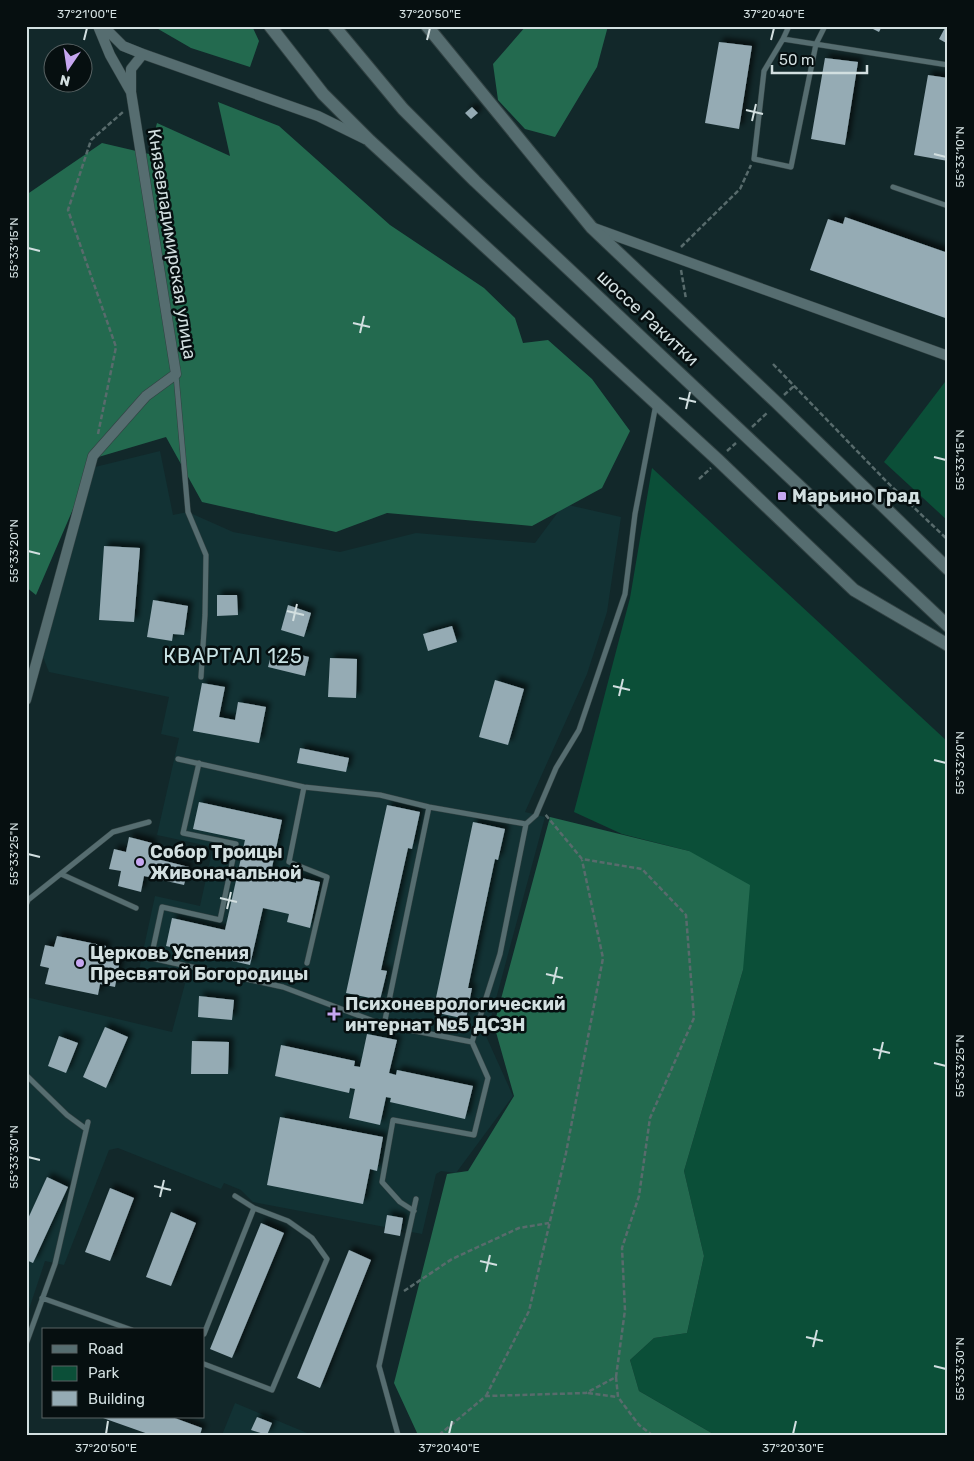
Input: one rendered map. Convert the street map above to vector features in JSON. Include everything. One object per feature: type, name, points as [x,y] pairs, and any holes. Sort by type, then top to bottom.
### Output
[{"type":"street","name":"Князевладимирская улица","points":[[26,700],[93,456],[146,396],[176,374],[131,92],[110,55],[98,26]]},
{"type":"street","points":[[103,26],[123,46],[318,116],[370,141]]},
{"type":"street","points":[[270,26],[323,94],[370,141],[718,460],[854,590],[948,645]]},
{"type":"street","name":"шоссе Ракитки","points":[[334,26],[403,109],[475,181],[948,626]]},
{"type":"street","points":[[427,26],[592,228],[777,403],[948,570]]},
{"type":"street","points":[[131,92],[131,69],[143,54]]},
{"type":"street","points":[[592,228],[948,356]]},
{"type":"lane","points":[[789,26],[764,71],[754,159],[791,167],[816,44],[825,26]]},
{"type":"lane","points":[[783,39],[948,66]]},
{"type":"lane","points":[[893,187],[948,206]]},
{"type":"lane","points":[[176,374],[188,512],[206,555],[201,677]]},
{"type":"lane","points":[[414,1211],[400,1202],[382,1182],[393,1120],[474,1135],[488,1078],[472,1042],[500,954],[526,824],[536,814],[556,768],[579,730],[625,594],[635,514],[656,403]]},
{"type":"lane","points":[[178,758],[304,787],[380,795],[526,824]]},
{"type":"lane","points":[[199,763],[184,833],[236,844],[220,920],[162,907],[151,958],[283,987],[384,1025],[472,1042]]},
{"type":"lane","points":[[304,787],[289,862],[328,877],[307,963]]},
{"type":"lane","points":[[384,1025],[429,806]]},
{"type":"lane","points":[[26,905],[28,900],[113,832],[149,822]]},
{"type":"lane","points":[[61,874],[136,908]]},
{"type":"lane","points":[[26,1075],[67,1115],[86,1129]]},
{"type":"lane","points":[[26,1344],[27,1336],[55,1264],[88,1122]]},
{"type":"lane","points":[[205,1364],[272,1390],[327,1259],[312,1238],[296,1226],[254,1208],[235,1196]]},
{"type":"lane","points":[[398,1435],[379,1366],[416,1200]]},
{"type":"lane","points":[[205,1331],[254,1208]]},
{"type":"lane","points":[[42,1298],[126,1328]]},
{"type":"path","points":[[93,456],[116,347],[68,210],[91,140],[133,102]]},
{"type":"path","points":[[773,364],[886,481],[948,540]]},
{"type":"path","points":[[439,1435],[486,1396],[528,1311],[566,1153],[603,958],[582,859],[539,807]]},
{"type":"path","points":[[582,859],[642,869],[686,915],[694,1018],[650,1118],[639,1196],[622,1248],[625,1310],[616,1377],[618,1397],[639,1425],[652,1435]]},
{"type":"path","points":[[394,1297],[460,1255],[519,1228],[549,1223]]},
{"type":"path","points":[[586,1393],[616,1377]]},
{"type":"path","points":[[486,1396],[586,1393],[618,1397]]},
{"type":"shaded area","points":[[160,451],[173,515],[188,512],[233,532],[340,552],[416,533],[535,543],[564,504],[621,517],[607,612],[587,674],[525,812],[545,817],[486,1036],[513,1096],[456,1173],[441,1171],[436,1174],[422,1234],[253,1202],[241,1190],[224,1183],[221,1189],[118,1148],[109,1150],[64,1265],[45,1261],[26,1318],[26,997],[172,1032],[186,980],[139,970],[155,896],[200,906],[213,847],[157,835],[179,738],[161,734],[169,697],[49,672],[43,657],[95,467]]},
{"type":"shaded area","points":[[235,1403],[312,1435],[222,1435]]},
{"type":"green space","points":[[153,26],[252,26],[259,41],[250,67],[191,48]]},
{"type":"green space","points":[[526,26],[608,26],[597,67],[555,137],[525,129],[498,100],[493,64]]},
{"type":"green space","points":[[218,102],[279,126],[390,225],[484,288],[515,318],[523,343],[548,340],[592,379],[630,431],[602,488],[532,526],[387,513],[336,532],[202,502],[166,437],[95,458],[36,595],[26,587],[26,195],[102,143],[149,154],[157,123],[230,156]]},
{"type":"green space","points":[[948,378],[948,521],[884,462]]},
{"type":"green space","points":[[652,468],[948,742],[948,1435],[715,1435],[639,1391],[630,1360],[654,1338],[687,1333],[704,1256],[684,1171],[743,970],[689,851],[622,834],[574,812],[630,598]]},
{"type":"green space","points":[[550,817],[689,851],[750,885],[743,970],[684,1171],[704,1256],[687,1333],[654,1338],[630,1360],[639,1391],[715,1435],[418,1435],[394,1383],[447,1174],[468,1171],[514,1096],[494,1025]]},
{"type":"building","points":[[867,26],[882,26],[879,32]]},
{"type":"building","points":[[946,26],[948,26],[948,44],[939,39]]},
{"type":"building","points":[[719,42],[752,46],[739,129],[705,123]]},
{"type":"building","points":[[825,58],[858,62],[845,145],[811,139]]},
{"type":"building","points":[[928,75],[948,78],[948,161],[914,155]]},
{"type":"building","points":[[472,107],[478,113],[471,119],[465,113]]},
{"type":"building","points":[[845,217],[948,253],[948,319],[810,270],[828,219],[843,224]]},
{"type":"building","points":[[104,546],[140,548],[134,622],[99,620]]},
{"type":"building","points":[[217,595],[237,595],[238,615],[217,616]]},
{"type":"building","points":[[153,600],[188,606],[184,635],[173,634],[172,641],[147,637]]},
{"type":"building","points":[[288,605],[311,613],[304,637],[281,630]]},
{"type":"building","points":[[452,626],[457,642],[428,651],[423,634]]},
{"type":"building","points":[[273,648],[309,657],[305,676],[268,667]]},
{"type":"building","points":[[330,658],[357,659],[356,698],[328,697]]},
{"type":"building","points":[[495,680],[524,689],[508,745],[479,737]]},
{"type":"building","points":[[202,683],[225,687],[219,717],[235,720],[238,702],[266,707],[259,743],[193,731]]},
{"type":"building","points":[[300,748],[349,758],[346,772],[297,763]]},
{"type":"building","points":[[199,802],[282,820],[270,877],[296,883],[297,877],[320,882],[310,928],[287,922],[289,914],[263,908],[250,965],[166,946],[172,918],[225,930],[245,840],[193,829]]},
{"type":"building","points":[[387,805],[420,812],[412,849],[408,848],[381,970],[387,971],[380,1000],[346,993]]},
{"type":"building","points":[[473,822],[505,829],[498,860],[495,859],[468,988],[472,988],[466,1019],[433,1012]]},
{"type":"building","name":"Собор Троицы Живоначальной","points":[[129,837],[152,843],[149,857],[189,867],[184,885],[144,876],[141,892],[118,886],[121,871],[109,869],[114,849],[126,852]]},
{"type":"building","name":"Церковь Успения Пресвятой Богородицы","points":[[57,936],[106,946],[104,957],[120,960],[115,987],[100,984],[98,995],[45,984],[49,968],[40,966],[45,945],[54,947]]},
{"type":"building","points":[[199,996],[234,1000],[232,1020],[198,1017]]},
{"type":"building","points":[[105,1027],[128,1037],[106,1088],[83,1077]]},
{"type":"building","points":[[367,1034],[397,1040],[389,1073],[396,1075],[397,1070],[473,1086],[465,1119],[390,1102],[391,1098],[386,1097],[380,1125],[349,1118],[355,1089],[350,1088],[349,1093],[275,1076],[281,1045],[355,1061],[354,1066],[360,1067]]},
{"type":"building","points":[[59,1036],[78,1043],[66,1073],[48,1066]]},
{"type":"building","points":[[192,1041],[229,1042],[228,1074],[191,1074]]},
{"type":"building","points":[[280,1117],[383,1137],[377,1171],[370,1169],[363,1204],[267,1185]]},
{"type":"building","points":[[47,1177],[68,1187],[33,1263],[26,1260],[26,1223]]},
{"type":"building","points":[[110,1188],[134,1198],[110,1261],[85,1252]]},
{"type":"building","points":[[171,1212],[196,1223],[171,1286],[146,1277]]},
{"type":"building","points":[[387,1215],[403,1218],[400,1236],[384,1233]]},
{"type":"building","points":[[261,1223],[284,1233],[232,1358],[210,1349]]},
{"type":"building","points":[[349,1250],[371,1260],[320,1388],[297,1378]]},
{"type":"building","points":[[257,1417],[272,1423],[267,1435],[251,1430]]},
{"type":"building","points":[[103,1418],[175,1418],[202,1428],[200,1435],[151,1435]]},
{"type":"place","name":"Марьино Град","points":[[782,496]]},
{"type":"place","name":"Собор Троицы Живоначальной","points":[[140,862]]},
{"type":"place","name":"Церковь Успения Пресвятой Богородицы","points":[[80,963]]},
{"type":"place","name":"Психоневрологический интернат №5 ДСЗН","points":[[334,1014]]},
{"type":"district","name":"КВАРТАЛ 125","points":[[233,656]]}]
